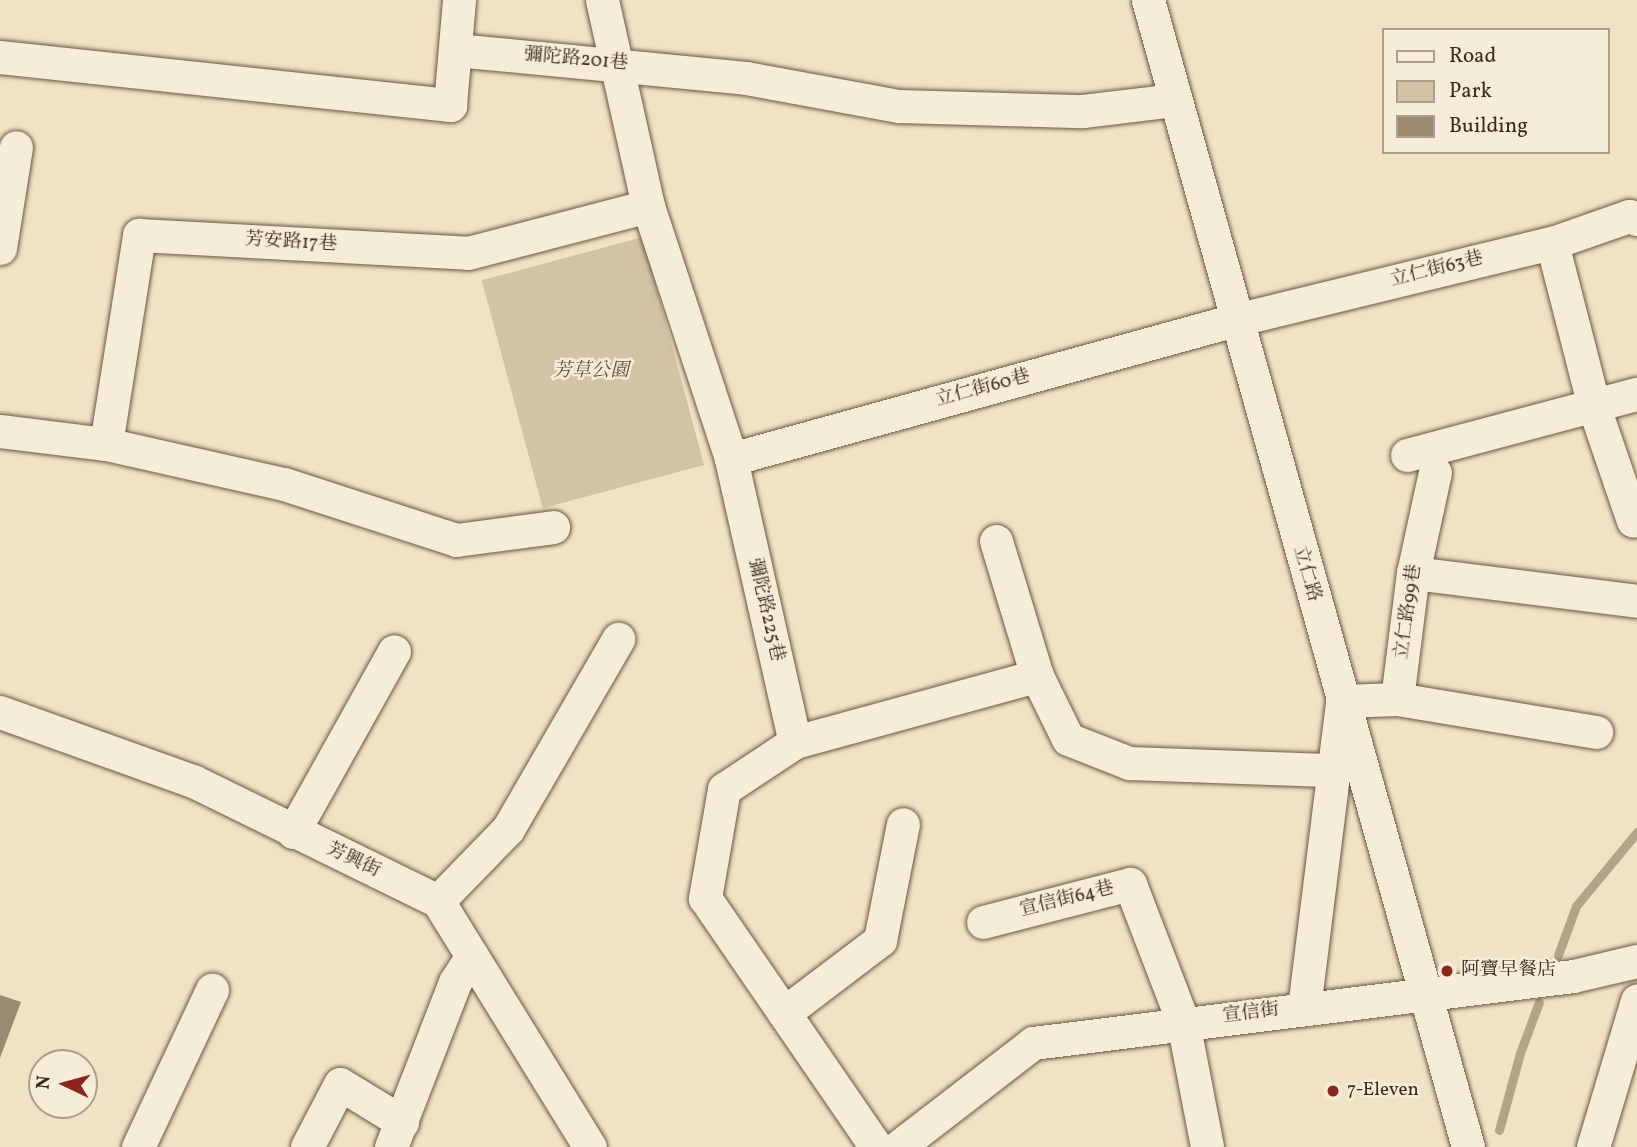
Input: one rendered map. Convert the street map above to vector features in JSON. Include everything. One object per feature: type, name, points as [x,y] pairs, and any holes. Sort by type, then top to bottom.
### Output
[{"type":"street","points":[[0,57],[450,105],[459,0]]},
{"type":"street","name":"彌陀路225巷","points":[[602,0],[648,206],[731,459],[795,742]]},
{"type":"street","name":"立仁路","points":[[1148,0],[1235,320],[1468,1147]]},
{"type":"street","name":"彌陀路201巷","points":[[456,50],[615,63],[746,78],[899,106],[1083,111],[1175,100]]},
{"type":"street","points":[[0,248],[16,147]]},
{"type":"street","name":"芳安路17巷","points":[[106,444],[139,235],[468,253],[648,206]]},
{"type":"street","name":"立仁街63巷","points":[[1235,320],[1552,243],[1629,216],[1637,219]]},
{"type":"street","points":[[1552,243],[1594,407],[1633,522]]},
{"type":"street","name":"立仁街60巷","points":[[731,459],[1235,320]]},
{"type":"street","points":[[1407,455],[1637,394]]},
{"type":"street","points":[[0,431],[106,444],[285,484],[456,540],[553,527]]},
{"type":"street","name":"立仁路99巷","points":[[1396,699],[1413,573],[1435,472]]},
{"type":"street","points":[[996,541],[1037,676],[1068,739],[1129,763],[1334,770]]},
{"type":"street","points":[[1413,573],[1637,601]]},
{"type":"street","points":[[590,1147],[438,901],[508,829],[618,639]]},
{"type":"street","points":[[293,832],[394,651]]},
{"type":"street","points":[[876,1147],[705,898],[724,789],[795,742],[1037,676]]},
{"type":"street","points":[[1304,1007],[1342,701],[1396,699],[1596,732]]},
{"type":"street","name":"芳興街","points":[[0,712],[193,781],[438,901]]},
{"type":"street","points":[[784,1013],[880,940],[903,824]]},
{"type":"street","name":"宣信街64巷","points":[[983,922],[1130,884],[1183,1022]]},
{"type":"street","points":[[306,1147],[340,1084],[397,1134],[455,982],[472,956]]},
{"type":"street","name":"宣信街","points":[[898,1147],[1033,1043],[1424,991],[1573,976],[1637,961]]},
{"type":"street","points":[[138,1147],[212,990]]},
{"type":"street","points":[[1593,1147],[1637,1000]]},
{"type":"street","points":[[1183,1022],[1207,1147]]},
{"type":"green space","name":"芳草公園","points":[[643,237],[704,465],[543,508],[482,280]]},
{"type":"building","points":[[0,995],[21,1002],[0,1058]]},
{"type":"waterway","points":[[1558,955],[1576,906],[1637,832]]},
{"type":"waterway","points":[[1499,1130],[1520,1053],[1539,1002]]},
{"type":"place","name":"阿寶早餐店","points":[[1447,971]]},
{"type":"place","name":"7-Eleven","points":[[1333,1091]]}]
